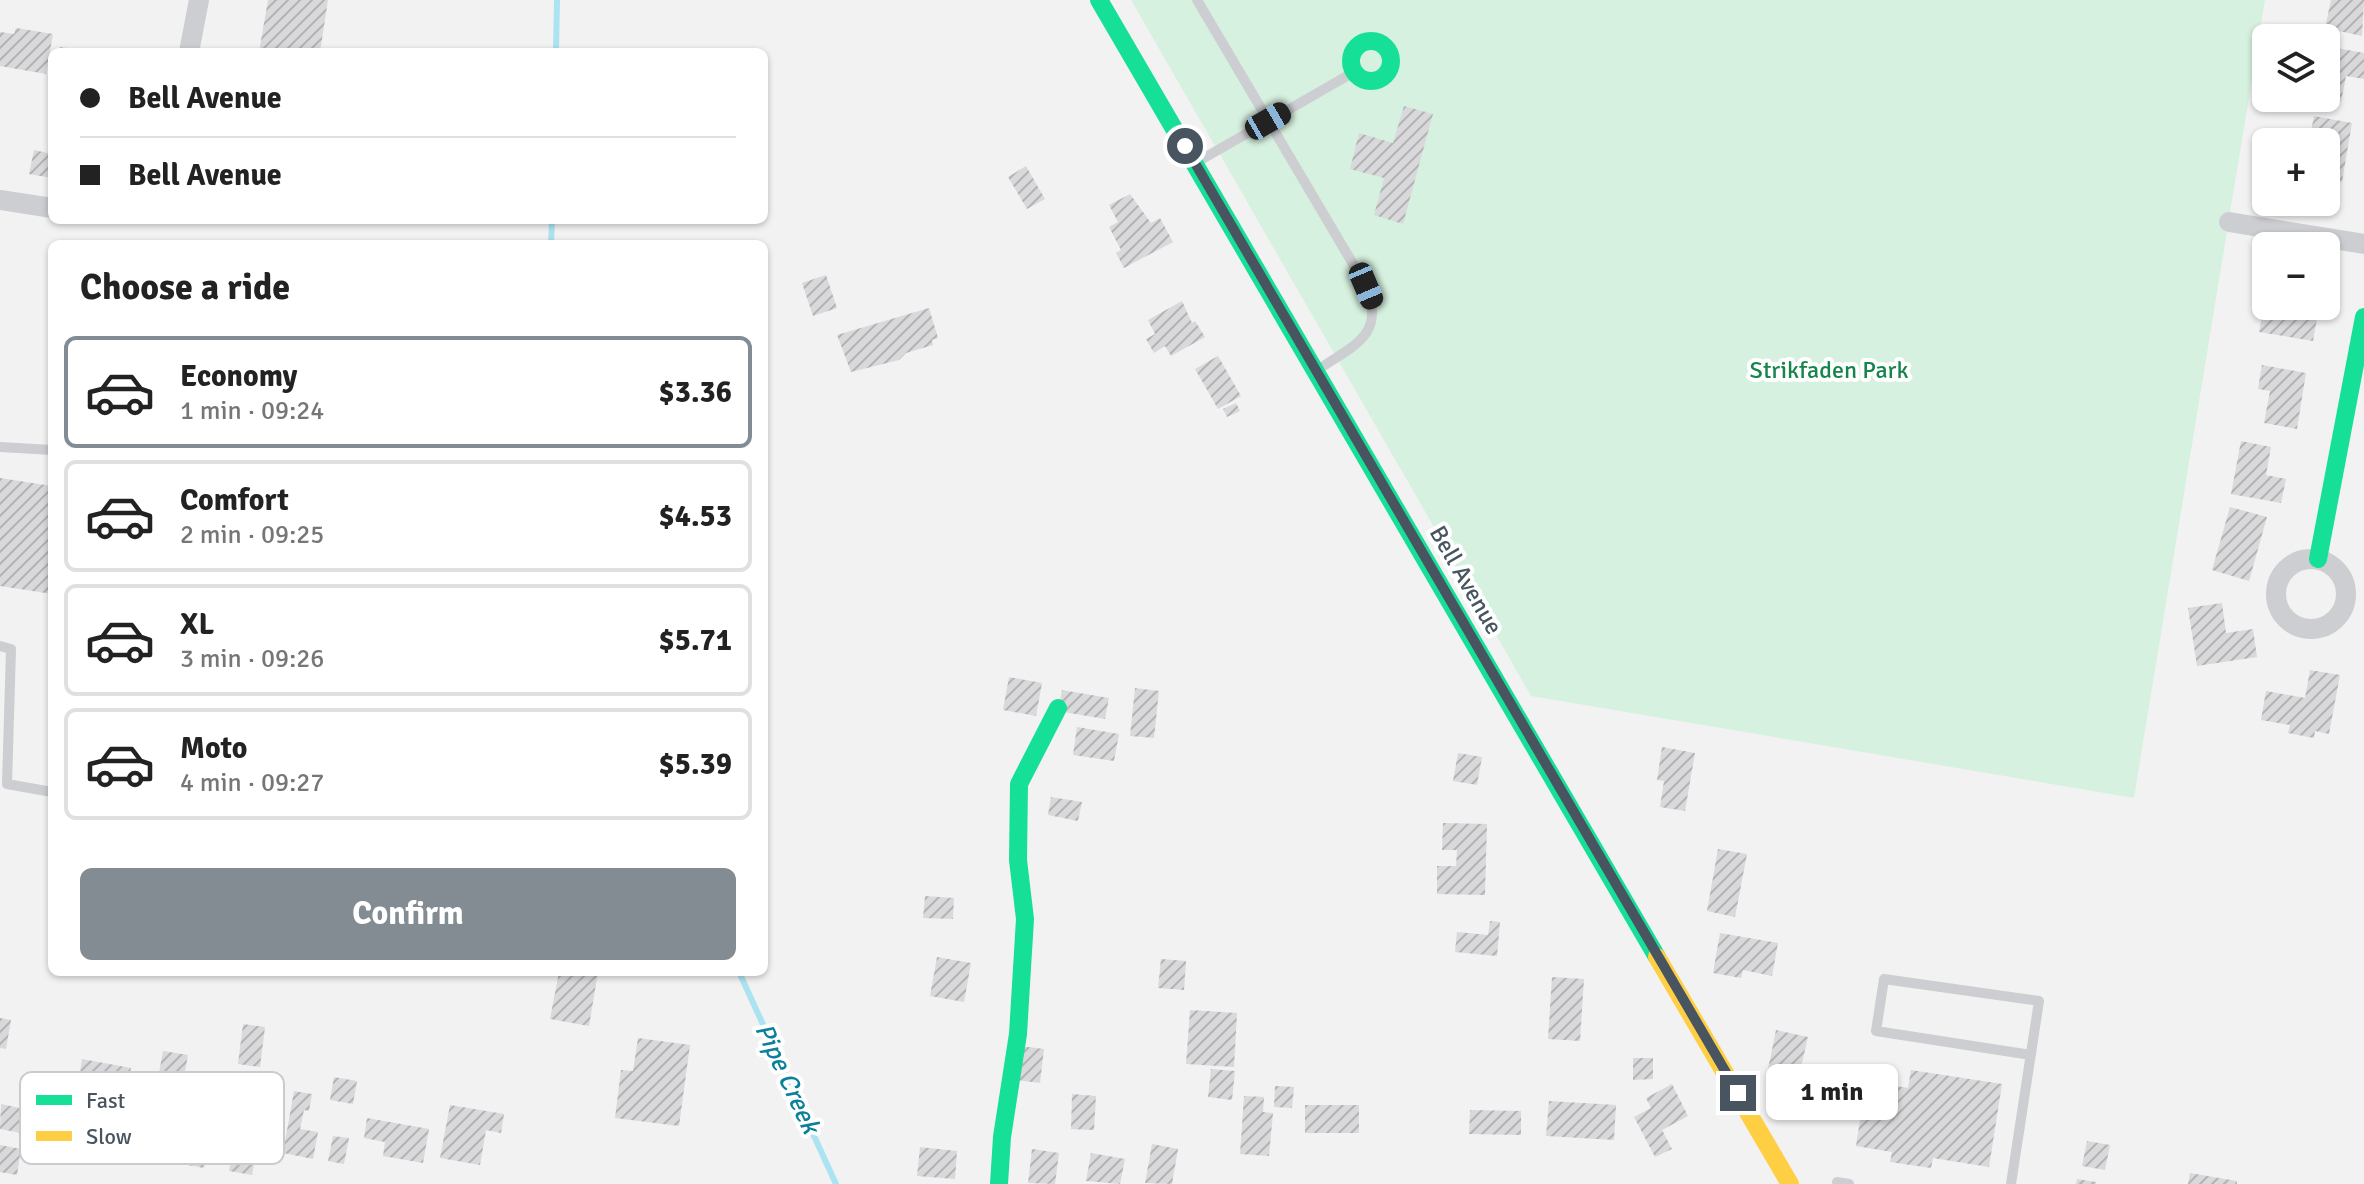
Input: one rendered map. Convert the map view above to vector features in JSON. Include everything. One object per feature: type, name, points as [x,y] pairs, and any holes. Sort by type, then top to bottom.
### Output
[{"type":"street","points":[[190,48],[199,0]]},
{"type":"street","name":"Bell Avenue","points":[[1104,2],[1790,1184]]},
{"type":"street","points":[[0,200],[48,207]]},
{"type":"street","points":[[2229,222],[2364,244]]},
{"type":"street","points":[[2318,559],[2364,317]]},
{"type":"street","points":[[999,1184],[1002,1137],[1018,1034],[1025,919],[1018,860],[1019,784],[1058,708]]},
{"type":"lane","points":[[1197,0],[1366,286],[1373,305],[1371,324],[1365,335],[1316,370]]},
{"type":"lane","points":[[1195,163],[1354,72]]},
{"type":"lane","points":[[0,447],[48,450]]},
{"type":"lane","points":[[0,646],[11,649],[7,784],[48,791]]},
{"type":"lane","points":[[2011,1184],[2031,1055],[2039,1001],[1884,979],[1876,1031],[2031,1055]]},
{"type":"lane","points":[[1837,1182],[1849,1184]]},
{"type":"green space","name":"Strikfaden Park","points":[[1131,0],[2265,0],[2261,24],[2252,24],[2252,79],[2134,798],[1531,696]]},
{"type":"building","points":[[268,0],[328,0],[321,48],[260,48]]},
{"type":"building","points":[[2331,0],[2364,0],[2362,36],[2340,31],[2340,24],[2326,24]]},
{"type":"building","points":[[16,28],[53,34],[51,48],[48,48],[46,74],[0,66],[0,32],[14,34]]},
{"type":"building","points":[[2340,49],[2364,53],[2364,79],[2346,76],[2341,102]]},
{"type":"building","points":[[1404,106],[1433,114],[1403,224],[1374,215],[1384,178],[1350,169],[1359,133],[1393,143]]},
{"type":"building","points":[[2314,116],[2352,123],[2342,182],[2340,128],[2312,128]]},
{"type":"building","points":[[34,150],[48,153],[48,177],[29,174]]},
{"type":"building","points":[[1026,166],[1045,199],[1027,209],[1008,177]]},
{"type":"building","points":[[1130,194],[1151,223],[1160,218],[1173,242],[1124,268],[1116,253],[1121,250],[1109,227],[1118,222],[1109,205]]},
{"type":"building","points":[[826,275],[837,308],[813,316],[802,283]]},
{"type":"building","points":[[1182,301],[1192,323],[1195,321],[1205,337],[1171,356],[1165,346],[1154,353],[1146,339],[1155,334],[1148,320]]},
{"type":"building","points":[[929,308],[938,338],[932,340],[933,345],[906,353],[899,360],[851,372],[837,335]]},
{"type":"building","points":[[2261,320],[2317,320],[2313,341],[2259,332]]},
{"type":"building","points":[[1218,356],[1241,396],[1218,409],[1195,369]]},
{"type":"building","points":[[2262,365],[2306,373],[2297,429],[2264,423],[2270,391],[2258,389]]},
{"type":"building","points":[[1236,403],[1240,411],[1227,417],[1223,409]]},
{"type":"building","points":[[2241,441],[2271,447],[2266,475],[2286,479],[2281,503],[2231,494]]},
{"type":"building","points":[[0,478],[48,485],[48,593],[0,586]]},
{"type":"building","points":[[2230,507],[2267,517],[2249,581],[2212,570]]},
{"type":"building","points":[[2222,603],[2226,633],[2253,629],[2257,657],[2197,666],[2188,608]]},
{"type":"building","points":[[2310,670],[2340,675],[2329,734],[2315,731],[2314,738],[2288,733],[2290,725],[2261,720],[2266,691],[2305,698]]},
{"type":"building","points":[[1009,677],[1042,683],[1036,716],[1003,710]]},
{"type":"building","points":[[1135,688],[1159,691],[1154,738],[1130,736]]},
{"type":"building","points":[[1062,690],[1109,698],[1105,719],[1058,711]]},
{"type":"building","points":[[1077,727],[1119,734],[1114,761],[1073,755]]},
{"type":"building","points":[[1662,747],[1695,753],[1685,811],[1660,807],[1664,781],[1657,780]]},
{"type":"building","points":[[1458,753],[1482,757],[1477,785],[1453,781]]},
{"type":"building","points":[[1051,797],[1082,802],[1078,821],[1048,815]]},
{"type":"building","points":[[1443,823],[1487,824],[1485,895],[1437,894],[1437,866],[1456,866],[1457,850],[1442,850]]},
{"type":"building","points":[[1718,849],[1747,854],[1735,917],[1707,911]]},
{"type":"building","points":[[925,896],[954,898],[953,919],[923,918]]},
{"type":"building","points":[[1490,921],[1500,922],[1497,956],[1455,952],[1457,932],[1488,935]]},
{"type":"building","points":[[1720,933],[1778,943],[1772,976],[1743,970],[1741,978],[1713,973]]},
{"type":"building","points":[[937,957],[971,963],[964,1002],[930,996]]},
{"type":"building","points":[[1161,959],[1186,961],[1184,990],[1158,988]]},
{"type":"building","points":[[558,976],[597,976],[589,1026],[550,1019]]},
{"type":"building","points":[[1552,977],[1584,979],[1580,1041],[1548,1039]]},
{"type":"building","points":[[1190,1010],[1237,1013],[1234,1067],[1186,1064]]},
{"type":"building","points":[[0,1018],[11,1020],[6,1049],[0,1048]]},
{"type":"building","points":[[243,1024],[265,1027],[260,1067],[238,1064]]},
{"type":"building","points":[[1776,1030],[1808,1037],[1794,1097],[1772,1092],[1776,1076],[1767,1074]]},
{"type":"building","points":[[638,1038],[690,1045],[679,1126],[615,1118],[621,1070],[633,1071]]},
{"type":"building","points":[[1020,1046],[1044,1049],[1040,1083],[1015,1080]]},
{"type":"building","points":[[163,1051],[188,1055],[185,1072],[159,1072]]},
{"type":"building","points":[[1633,1058],[1653,1058],[1653,1079],[1633,1080]]},
{"type":"building","points":[[82,1059],[131,1068],[130,1072],[80,1072]]},
{"type":"building","points":[[1211,1069],[1235,1071],[1232,1100],[1208,1097]]},
{"type":"building","points":[[1911,1070],[2002,1084],[1989,1167],[1933,1158],[1931,1168],[1890,1162],[1892,1152],[1856,1146],[1866,1081],[1908,1088]]},
{"type":"building","points":[[334,1077],[357,1081],[353,1104],[330,1100]]},
{"type":"building","points":[[1672,1084],[1688,1116],[1662,1130],[1672,1149],[1655,1157],[1634,1117],[1651,1108],[1646,1098]]},
{"type":"building","points":[[1275,1086],[1294,1087],[1292,1108],[1274,1107]]},
{"type":"building","points":[[294,1091],[312,1094],[309,1111],[304,1110],[300,1129],[318,1132],[313,1159],[284,1153]]},
{"type":"building","points":[[1072,1094],[1096,1096],[1094,1130],[1071,1129]]},
{"type":"building","points":[[1244,1096],[1264,1097],[1263,1112],[1273,1113],[1269,1156],[1240,1154]]},
{"type":"building","points":[[1549,1101],[1616,1105],[1614,1140],[1546,1136]]},
{"type":"building","points":[[1,1104],[20,1108],[20,1133],[0,1129]]},
{"type":"building","points":[[450,1105],[504,1114],[501,1133],[486,1130],[480,1165],[440,1158]]},
{"type":"building","points":[[1305,1105],[1359,1105],[1359,1133],[1305,1133]]},
{"type":"building","points":[[1470,1110],[1521,1111],[1521,1135],[1469,1134]]},
{"type":"building","points":[[367,1118],[429,1129],[423,1163],[383,1156],[385,1142],[364,1138]]},
{"type":"building","points":[[333,1136],[349,1138],[344,1164],[328,1161]]},
{"type":"building","points":[[2087,1141],[2110,1145],[2105,1170],[2082,1166]]},
{"type":"building","points":[[1152,1144],[1178,1149],[1172,1184],[1145,1183]]},
{"type":"building","points":[[0,1145],[20,1149],[17,1175],[0,1172]]},
{"type":"building","points":[[920,1147],[957,1151],[955,1179],[917,1176]]},
{"type":"building","points":[[1032,1149],[1059,1153],[1055,1184],[1028,1183]]},
{"type":"building","points":[[1091,1153],[1125,1159],[1120,1184],[1086,1181]]},
{"type":"building","points":[[182,1164],[205,1164],[204,1168]]},
{"type":"building","points":[[230,1164],[254,1164],[252,1175],[229,1171]]},
{"type":"building","points":[[2190,1173],[2237,1181],[2237,1184],[2188,1184]]},
{"type":"building","points":[[2077,1179],[2096,1182],[2096,1184],[2076,1184]]},
{"type":"waterway","name":"Pipe Creek","points":[[556,48],[557,0]]},
{"type":"waterway","name":"Pipe Creek","points":[[551,240],[552,224]]},
{"type":"waterway","name":"Pipe Creek","points":[[741,976],[836,1184]]},
{"type":"traffic: fast","points":[[1099,0],[1657,957]]},
{"type":"traffic: fast","points":[[1371,41],[1385,47],[1391,61],[1385,75],[1371,81],[1357,75],[1351,61],[1357,47],[1371,41]]},
{"type":"traffic: fast","points":[[2318,559],[2364,317]]},
{"type":"traffic: fast","points":[[999,1184],[1002,1137],[1018,1034],[1025,919],[1018,860],[1019,784],[1058,708]]},
{"type":"traffic: slow","points":[[1657,957],[1790,1184]]},
{"type":"route","points":[[1185,146],[1738,1093]]}]
